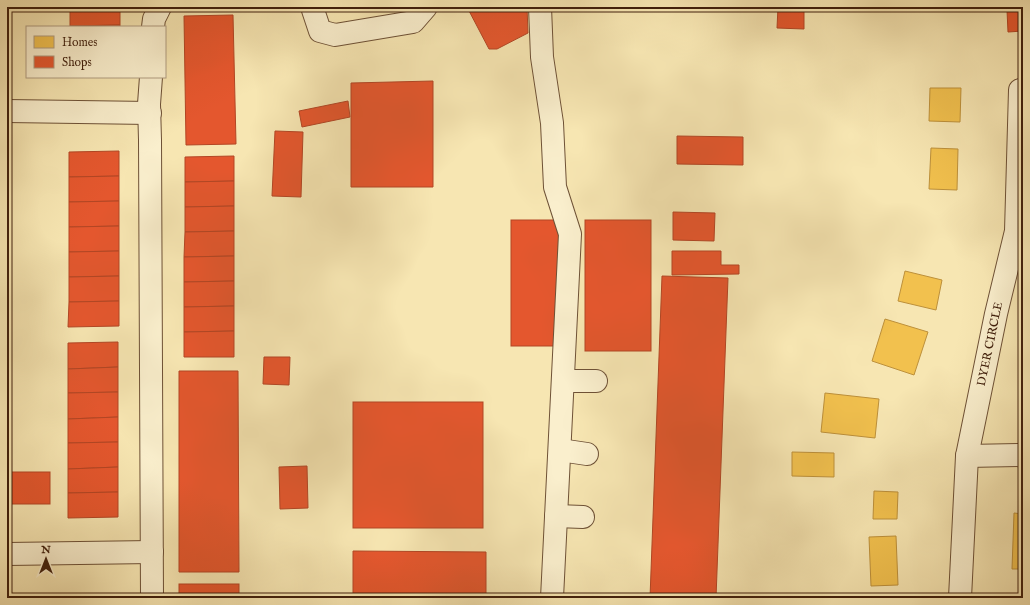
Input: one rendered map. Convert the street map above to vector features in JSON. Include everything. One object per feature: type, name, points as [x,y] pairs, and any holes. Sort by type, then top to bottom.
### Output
[{"type":"street","points":[[153,26],[154,19],[160,7]]},
{"type":"street","points":[[312,7],[320,31],[334,35],[413,22],[426,7]]},
{"type":"street","points":[[540,7],[542,56],[552,124],[555,187],[570,234],[552,598]]},
{"type":"street","points":[[151,78],[152,598]]},
{"type":"street","name":"DYER CIRCLE","points":[[960,598],[967,456],[996,314],[1016,231],[1020,90]]},
{"type":"street","points":[[7,111],[150,113]]},
{"type":"street","points":[[563,381],[596,381]]},
{"type":"street","points":[[560,450],[587,454]]},
{"type":"street","points":[[967,456],[1023,455]]},
{"type":"street","points":[[556,516],[584,517]]},
{"type":"street","points":[[7,554],[152,552]]},
{"type":"building: Homes","points":[[930,88],[961,88],[960,122],[929,121]]},
{"type":"building: Homes","points":[[931,148],[958,149],[957,190],[929,189]]},
{"type":"building: Homes","points":[[905,271],[942,280],[936,310],[898,301]]},
{"type":"building: Homes","points":[[885,319],[928,332],[914,375],[872,361]]},
{"type":"building: Homes","points":[[825,393],[879,399],[875,438],[821,432]]},
{"type":"building: Homes","points":[[792,452],[834,453],[834,477],[792,476]]},
{"type":"building: Homes","points":[[874,491],[898,492],[897,519],[873,519]]},
{"type":"building: Homes","points":[[1014,513],[1023,514],[1023,569],[1012,569]]},
{"type":"building: Homes","points":[[896,536],[898,585],[871,586],[869,537]]},
{"type":"building: Shops","points":[[70,7],[120,7],[120,25],[70,26]]},
{"type":"building: Shops","points":[[467,7],[527,7],[528,33],[497,49],[489,49]]},
{"type":"building: Shops","points":[[778,7],[804,7],[804,29],[777,28]]},
{"type":"building: Shops","points":[[1023,9],[1023,31],[1008,32],[1007,10]]},
{"type":"building: Shops","points":[[233,15],[236,144],[186,145],[184,16]]},
{"type":"building: Shops","points":[[120,25],[120,26],[70,26]]},
{"type":"building: Shops","points":[[433,81],[433,187],[351,187],[351,83]]},
{"type":"building: Shops","points":[[348,101],[350,117],[302,127],[299,111]]},
{"type":"building: Shops","points":[[275,131],[303,132],[301,197],[272,196]]},
{"type":"building: Shops","points":[[677,136],[743,137],[743,165],[677,164]]},
{"type":"building: Shops","points":[[119,151],[119,176],[69,177],[69,152]]},
{"type":"building: Shops","points":[[234,156],[234,181],[185,182],[185,157]]},
{"type":"building: Shops","points":[[119,176],[119,201],[69,202],[69,177]]},
{"type":"building: Shops","points":[[234,181],[234,206],[185,207],[185,182]]},
{"type":"building: Shops","points":[[119,201],[119,226],[69,227],[69,202]]},
{"type":"building: Shops","points":[[234,206],[234,231],[185,232],[185,207]]},
{"type":"building: Shops","points":[[673,212],[715,213],[714,241],[673,240]]},
{"type":"building: Shops","points":[[511,220],[559,220],[559,346],[511,346]]},
{"type":"building: Shops","points":[[585,220],[651,220],[651,351],[585,351]]},
{"type":"building: Shops","points":[[119,226],[119,251],[69,252],[69,227]]},
{"type":"building: Shops","points":[[234,231],[234,256],[184,257],[185,232]]},
{"type":"building: Shops","points":[[119,251],[119,276],[69,277],[69,252]]},
{"type":"building: Shops","points":[[672,251],[721,251],[721,265],[739,265],[739,274],[672,275]]},
{"type":"building: Shops","points":[[234,256],[234,281],[184,282],[184,257]]},
{"type":"building: Shops","points":[[119,276],[119,301],[69,302],[69,277]]},
{"type":"building: Shops","points":[[662,276],[728,278],[716,598],[650,598]]},
{"type":"building: Shops","points":[[234,281],[234,306],[184,307],[184,282]]},
{"type":"building: Shops","points":[[119,301],[119,326],[68,327],[69,302]]},
{"type":"building: Shops","points":[[234,306],[234,331],[184,332],[184,307]]},
{"type":"building: Shops","points":[[234,331],[234,357],[184,357],[184,332]]},
{"type":"building: Shops","points":[[118,342],[118,367],[68,369],[68,343]]},
{"type":"building: Shops","points":[[264,357],[290,357],[289,385],[263,384]]},
{"type":"building: Shops","points":[[118,367],[118,392],[68,393],[68,369]]},
{"type":"building: Shops","points":[[179,371],[238,371],[239,572],[179,572]]},
{"type":"building: Shops","points":[[118,392],[118,417],[68,419],[68,393]]},
{"type":"building: Shops","points":[[353,402],[483,402],[483,528],[353,528]]},
{"type":"building: Shops","points":[[118,417],[118,442],[68,443],[68,419]]},
{"type":"building: Shops","points":[[118,442],[118,467],[68,469],[68,443]]},
{"type":"building: Shops","points":[[307,466],[308,508],[280,509],[279,467]]},
{"type":"building: Shops","points":[[118,467],[118,492],[68,493],[68,469]]},
{"type":"building: Shops","points":[[8,472],[50,472],[50,504],[8,504]]},
{"type":"building: Shops","points":[[118,492],[118,517],[68,518],[68,493]]},
{"type":"building: Shops","points":[[353,551],[486,552],[486,598],[353,598]]},
{"type":"building: Shops","points":[[179,584],[239,584],[239,598],[179,598]]},
{"type":"building: Shops","points":[[7,594],[27,594],[27,598],[7,598]]},
{"type":"building: Shops","points":[[27,594],[52,594],[52,598],[27,598]]},
{"type":"building: Shops","points":[[52,594],[78,595],[78,598],[52,598]]},
{"type":"building: Shops","points":[[78,595],[103,595],[103,598],[78,598]]},
{"type":"building: Shops","points":[[103,595],[128,595],[128,598],[103,598]]}]
